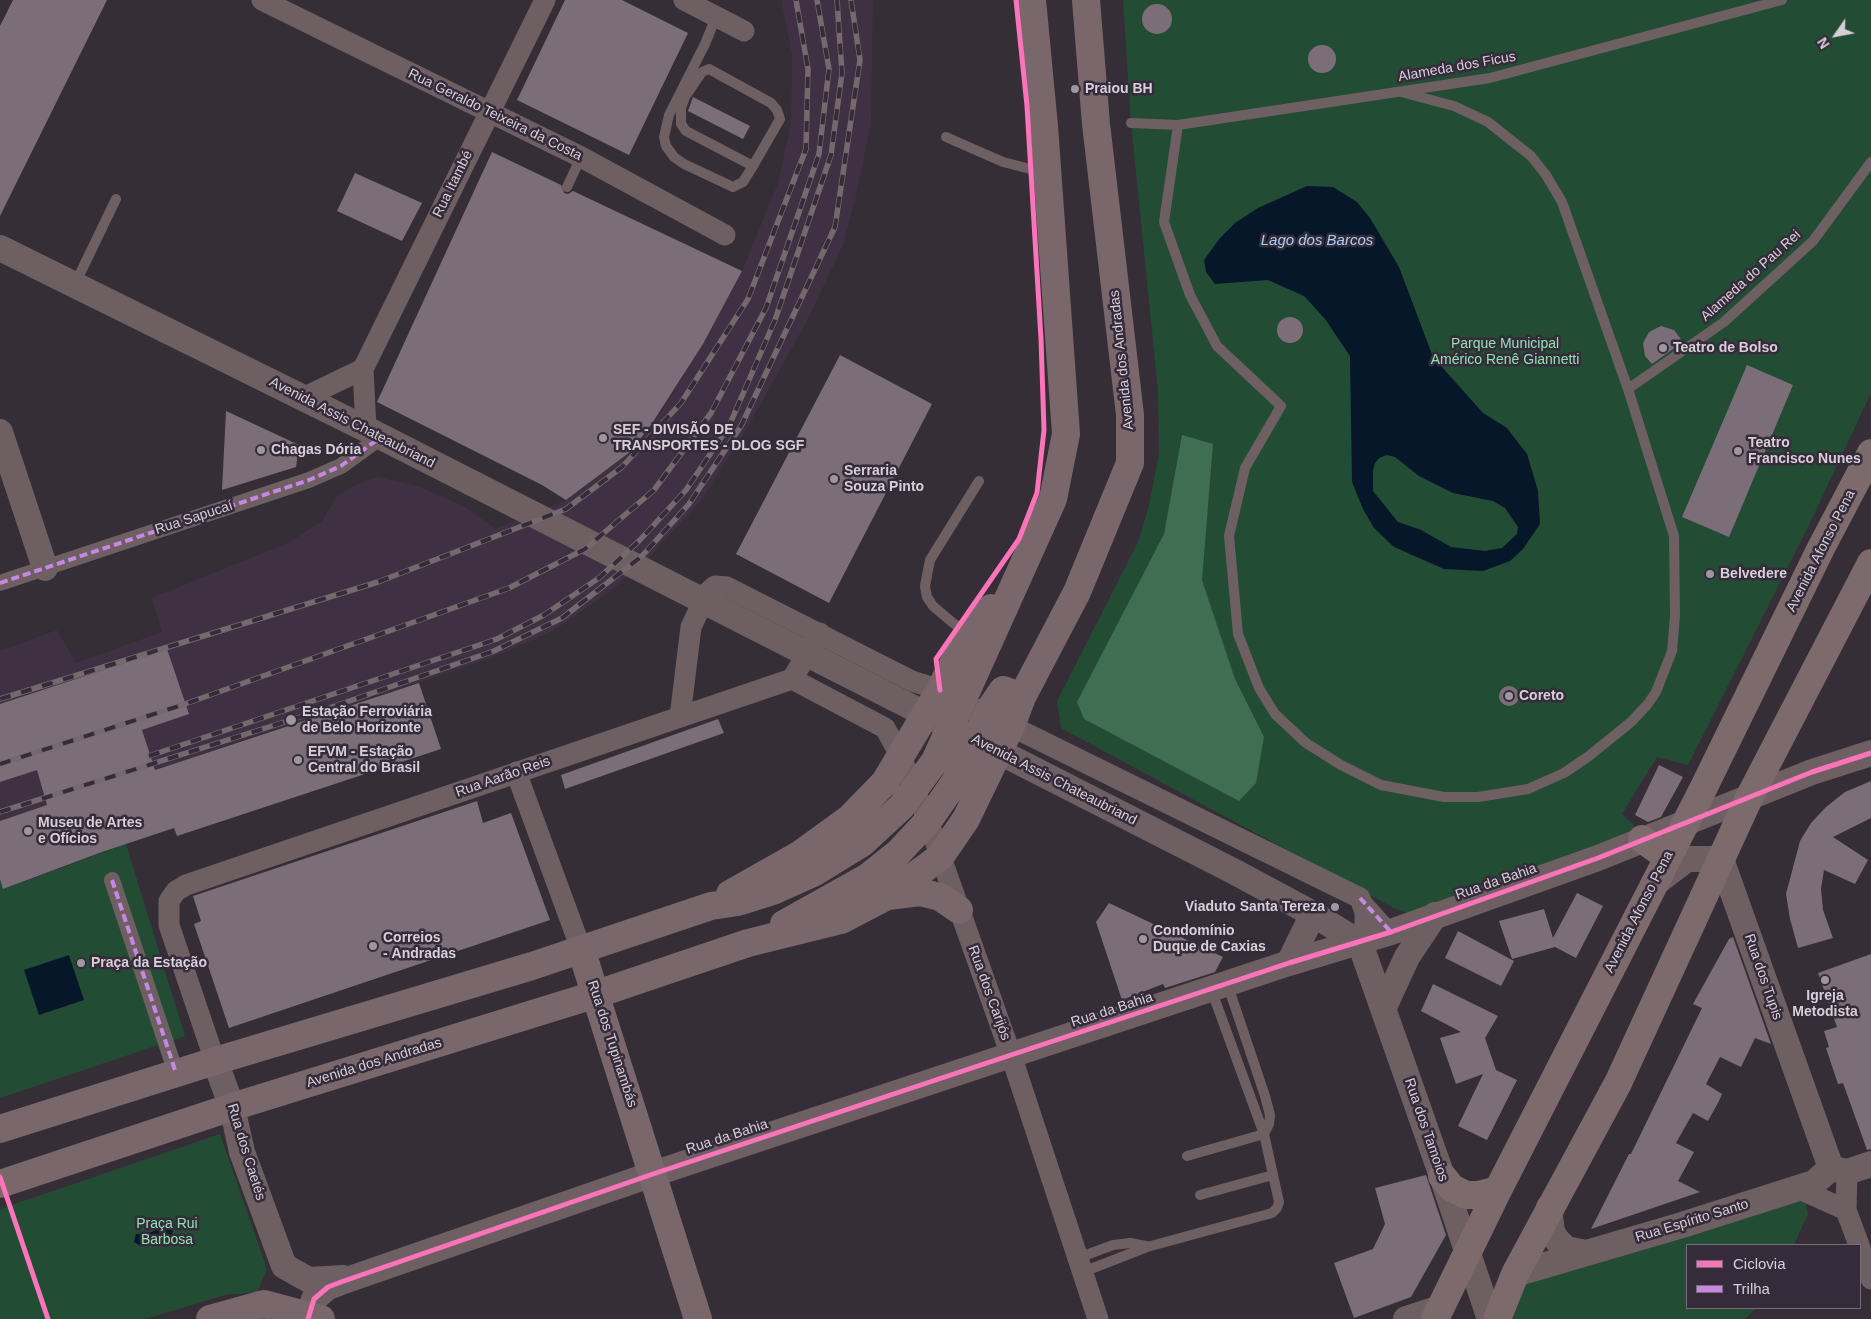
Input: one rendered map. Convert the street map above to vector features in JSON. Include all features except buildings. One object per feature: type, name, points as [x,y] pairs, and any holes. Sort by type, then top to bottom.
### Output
[{"type":"main road","points":[[0,1129],[581,949],[711,906],[738,902],[773,892],[813,873],[862,843],[901,807],[935,762],[1030,551],[1053,499],[1066,434],[1032,0]]},
{"type":"main road","name":"Avenida dos Andradas","points":[[748,943],[868,877],[898,853],[928,821],[955,782],[1005,699],[1077,592],[1130,463],[1130,415],[1096,124],[1086,0]]},
{"type":"main road","name":"Avenida Afonso Pena","points":[[1438,1313],[1652,884],[1668,857],[1871,453]]},
{"type":"main road","points":[[711,906],[799,855],[850,818],[886,782],[900,755],[940,690],[956,658],[1030,551]]},
{"type":"main road","points":[[1497,1319],[1515,1274],[1549,1207],[1618,1083],[1750,796],[1871,564]]},
{"type":"main road","points":[[963,701],[986,687],[1005,699]]},
{"type":"main road","points":[[940,690],[963,701]]},
{"type":"main road","name":"Avenida dos Andradas","points":[[0,1184],[232,1107],[597,994],[748,943],[841,920],[887,896],[940,857],[966,819],[1011,726],[1005,699]]},
{"type":"main road","points":[[1642,839],[1668,857]]},
{"type":"main road","points":[[887,896],[920,892],[940,898],[959,910]]},
{"type":"main road","name":"Rua dos Tupinambás","points":[[581,949],[597,994],[698,1319]]},
{"type":"main road","points":[[1442,1176],[1452,1188],[1466,1195],[1478,1195],[1498,1190]]},
{"type":"main road","points":[[210,1319],[264,1304],[313,1317]]},
{"type":"street","name":"Rua Geraldo Teixeira da Costa","points":[[262,0],[581,157],[725,235]]},
{"type":"street","name":"Rua Itambé","points":[[377,435],[363,369],[488,112],[546,0]]},
{"type":"street","points":[[684,0],[744,32]]},
{"type":"street","name":"Avenida Assis Chateaubriand","points":[[0,248],[377,435],[1235,872],[1313,914],[1360,943]]},
{"type":"street","points":[[0,269],[26,262]]},
{"type":"street","points":[[303,398],[363,369]]},
{"type":"street","points":[[0,432],[45,568]]},
{"type":"street","name":"Rua Sapucaí","points":[[0,583],[309,480],[341,466],[377,435]]},
{"type":"street","points":[[680,717],[691,627],[707,593],[715,586],[727,587],[912,681],[940,690]]},
{"type":"street","points":[[820,633],[792,679],[885,728],[900,755]]},
{"type":"street","name":"Rua Aarão Reis","points":[[170,901],[176,891],[186,885],[792,679]]},
{"type":"street","points":[[1011,726],[1360,898],[1391,932]]},
{"type":"street","name":"Rua da Bahia","points":[[356,1277],[653,1174],[1011,1054],[1289,963],[1360,943],[1598,858],[1812,772],[1871,753]]},
{"type":"street","name":"Rua dos Carijós","points":[[900,755],[928,821],[1011,1054],[1098,1319]]},
{"type":"street","name":"Rua dos Tupinambás","points":[[516,772],[581,949]]},
{"type":"street","points":[[1652,884],[1687,859],[1721,859]]},
{"type":"street","name":"Rua dos Tupis","points":[[1721,859],[1850,1168],[1846,1210],[1858,1244]]},
{"type":"street","points":[[112,880],[176,1073]]},
{"type":"street","points":[[1360,898],[1365,912],[1365,926],[1360,943]]},
{"type":"street","name":"Rua dos Caetés","points":[[170,901],[169,925],[232,1107],[242,1152],[284,1266],[309,1280],[356,1277]]},
{"type":"street","points":[[1289,963],[1313,914]]},
{"type":"street","points":[[1384,1008],[1407,957],[1435,915]]},
{"type":"street","name":"Rua dos Tamoios","points":[[1360,943],[1490,1319]]},
{"type":"street","name":"Rua Espírito Santo","points":[[1515,1274],[1814,1183],[1850,1168]]},
{"type":"street","points":[[1797,1188],[1846,1210]]},
{"type":"street","points":[[1549,1207],[1552,1232],[1556,1240],[1566,1249],[1586,1253]]},
{"type":"street","name":"Rua dos Tupis","points":[[1861,1252],[1871,1279]]},
{"type":"street","points":[[313,1317],[314,1299],[328,1287],[356,1277]]},
{"type":"street","points":[[1406,1319],[1438,1313]]},
{"type":"lane","name":"Alameda dos Ficus","points":[[1131,123],[1178,125],[1490,78],[1782,0]]},
{"type":"lane","points":[[716,17],[705,44],[669,115],[664,137],[666,146],[674,158],[733,187],[743,182],[753,166],[780,119],[777,110],[771,103],[709,69],[702,72],[685,97],[681,108],[681,124],[686,131],[753,166]]},
{"type":"lane","points":[[1178,125],[1164,222],[1190,296],[1217,346],[1281,406],[1245,468],[1229,536],[1238,634],[1259,688],[1276,714],[1306,744],[1341,765],[1381,785],[1444,797],[1478,797],[1528,789],[1564,773],[1589,756],[1630,722],[1647,705],[1656,692],[1672,652],[1675,616],[1674,536],[1628,389],[1562,202],[1546,175],[1531,156],[1488,122],[1454,106],[1401,92]]},
{"type":"lane","points":[[946,138],[1004,162],[1046,174]]},
{"type":"lane","points":[[567,186],[581,157]]},
{"type":"lane","name":"Alameda do Pau Rei","points":[[1628,389],[1724,322],[1807,246],[1871,162]]},
{"type":"lane","points":[[74,285],[116,199]]},
{"type":"lane","points":[[972,635],[953,624],[933,606],[927,596],[925,586],[930,560],[979,481]]},
{"type":"lane","points":[[1080,1265],[1272,1213],[1277,1208],[1279,1202],[1264,1134],[1219,986]]},
{"type":"lane","points":[[1187,1156],[1264,1134],[1270,1124],[1270,1115],[1256,1065],[1219,986]]},
{"type":"lane","points":[[1200,1195],[1273,1175]]},
{"type":"lane","points":[[1080,1265],[1113,1244],[1130,1242],[1147,1247]]},
{"type":"shaded area","points":[[781,0],[873,0],[871,123],[856,196],[843,245],[807,321],[745,432],[700,502],[654,552],[612,590],[553,631],[492,658],[0,821],[0,651],[57,630],[76,663],[162,632],[152,598],[290,542],[322,521],[337,496],[353,486],[377,477],[418,486],[465,507],[496,529],[566,500],[630,452],[664,408],[703,344],[742,271],[778,183],[791,123],[792,55]]},
{"type":"green space","name":"Parque Municipal Américo Renê Giannetti","points":[[1123,0],[1871,0],[1871,393],[1808,527],[1688,765],[1657,757],[1622,814],[1637,828],[1632,832],[1410,914],[1394,908],[1061,728],[1057,701],[1138,542],[1149,505],[1159,453],[1158,391],[1131,123]]},
{"type":"green space","points":[[1182,435],[1213,444],[1202,580],[1235,679],[1264,737],[1256,783],[1239,801],[1084,719],[1077,702],[1164,534]]},
{"type":"green space","name":"Praça da Estação","points":[[126,844],[185,1036],[0,1098],[0,879],[4,889]]},
{"type":"green space","name":"Praça Rui Barbosa","points":[[220,1134],[267,1269],[257,1292],[225,1295],[145,1319],[0,1319],[0,1209]]},
{"type":"green space","points":[[1804,1198],[1808,1214],[1794,1244],[1686,1244],[1686,1309],[1756,1309],[1745,1319],[1497,1319],[1511,1283]]},
{"type":"water","name":"Lago dos Barcos","points":[[1307,186],[1333,187],[1357,202],[1370,218],[1399,267],[1433,357],[1483,413],[1507,428],[1527,454],[1538,491],[1540,524],[1523,549],[1510,561],[1483,571],[1444,569],[1394,547],[1374,528],[1363,509],[1352,482],[1350,356],[1325,319],[1304,296],[1268,280],[1215,284],[1206,272],[1204,260],[1220,238],[1235,223],[1258,208]],"holes":[[[1387,455],[1395,457],[1419,476],[1453,493],[1493,501],[1505,508],[1518,527],[1517,534],[1502,548],[1485,551],[1451,547],[1421,530],[1398,522],[1373,491],[1375,463],[1379,458]]]},
{"type":"water","points":[[69,955],[84,1000],[39,1015],[24,970]]},
{"type":"water","points":[[164,1224],[173,1227],[172,1235],[162,1235],[146,1241],[141,1246],[134,1242],[136,1234],[146,1234],[160,1229]]},
{"type":"railway","points":[[0,699],[378,582],[566,509],[622,467],[681,403],[748,299],[806,149],[808,69],[796,0]]},
{"type":"railway","points":[[0,764],[185,704],[509,588],[585,549],[654,490],[711,413],[766,308],[819,154],[829,69],[817,0]]},
{"type":"railway","points":[[149,756],[497,639],[544,615],[599,578],[639,541],[686,490],[729,426],[775,320],[831,155],[842,73],[837,0]]},
{"type":"railway","points":[[0,812],[332,707],[494,651],[562,618],[642,556],[689,504],[741,426],[835,227],[860,60],[851,0]]},
{"type":"marked path","points":[[0,583],[309,480],[341,466],[381,437]]},
{"type":"marked path","points":[[112,880],[176,1073]]},
{"type":"marked path","points":[[1360,898],[1391,932]]},
{"type":"cycle path","points":[[940,690],[936,659],[1019,539],[1037,493],[1044,430],[1041,339],[1027,106],[1016,0]]},
{"type":"cycle path","points":[[308,1319],[314,1299],[328,1287],[341,1282],[653,1174],[1289,963],[1391,932],[1598,858],[1812,772],[1871,753]]},
{"type":"cycle path","points":[[0,1177],[48,1319]]},
{"type":"place","name":"Praiou BH","points":[[1075,89]]},
{"type":"place","name":"Teatro de Bolso","points":[[1663,348]]},
{"type":"place","name":"SEF - DIVISÃO DE TRANSPORTES - DLOG SGF","points":[[603,438]]},
{"type":"place","name":"Chagas Dória","points":[[261,450]]},
{"type":"place","name":"Teatro Francisco Nunes","points":[[1738,451]]},
{"type":"place","name":"Serraria Souza Pinto","points":[[834,479]]},
{"type":"place","name":"Belvedere","points":[[1710,574]]},
{"type":"place","name":"Coreto","points":[[1509,696]]},
{"type":"place","name":"Estação Ferroviária de Belo Horizonte","points":[[291,720]]},
{"type":"place","name":"EFVM - Estação Central do Brasil","points":[[298,760]]},
{"type":"place","name":"Museu de Artes e Ofícios","points":[[28,831]]},
{"type":"place","name":"Viaduto Santa Tereza","points":[[1335,907]]},
{"type":"place","name":"Condomínio Duque de Caxias","points":[[1143,939]]},
{"type":"place","name":"Correios - Andradas","points":[[373,946]]},
{"type":"place","name":"Praça da Estação","points":[[81,963]]},
{"type":"place","name":"Igreja Metodista","points":[[1825,980]]}]
